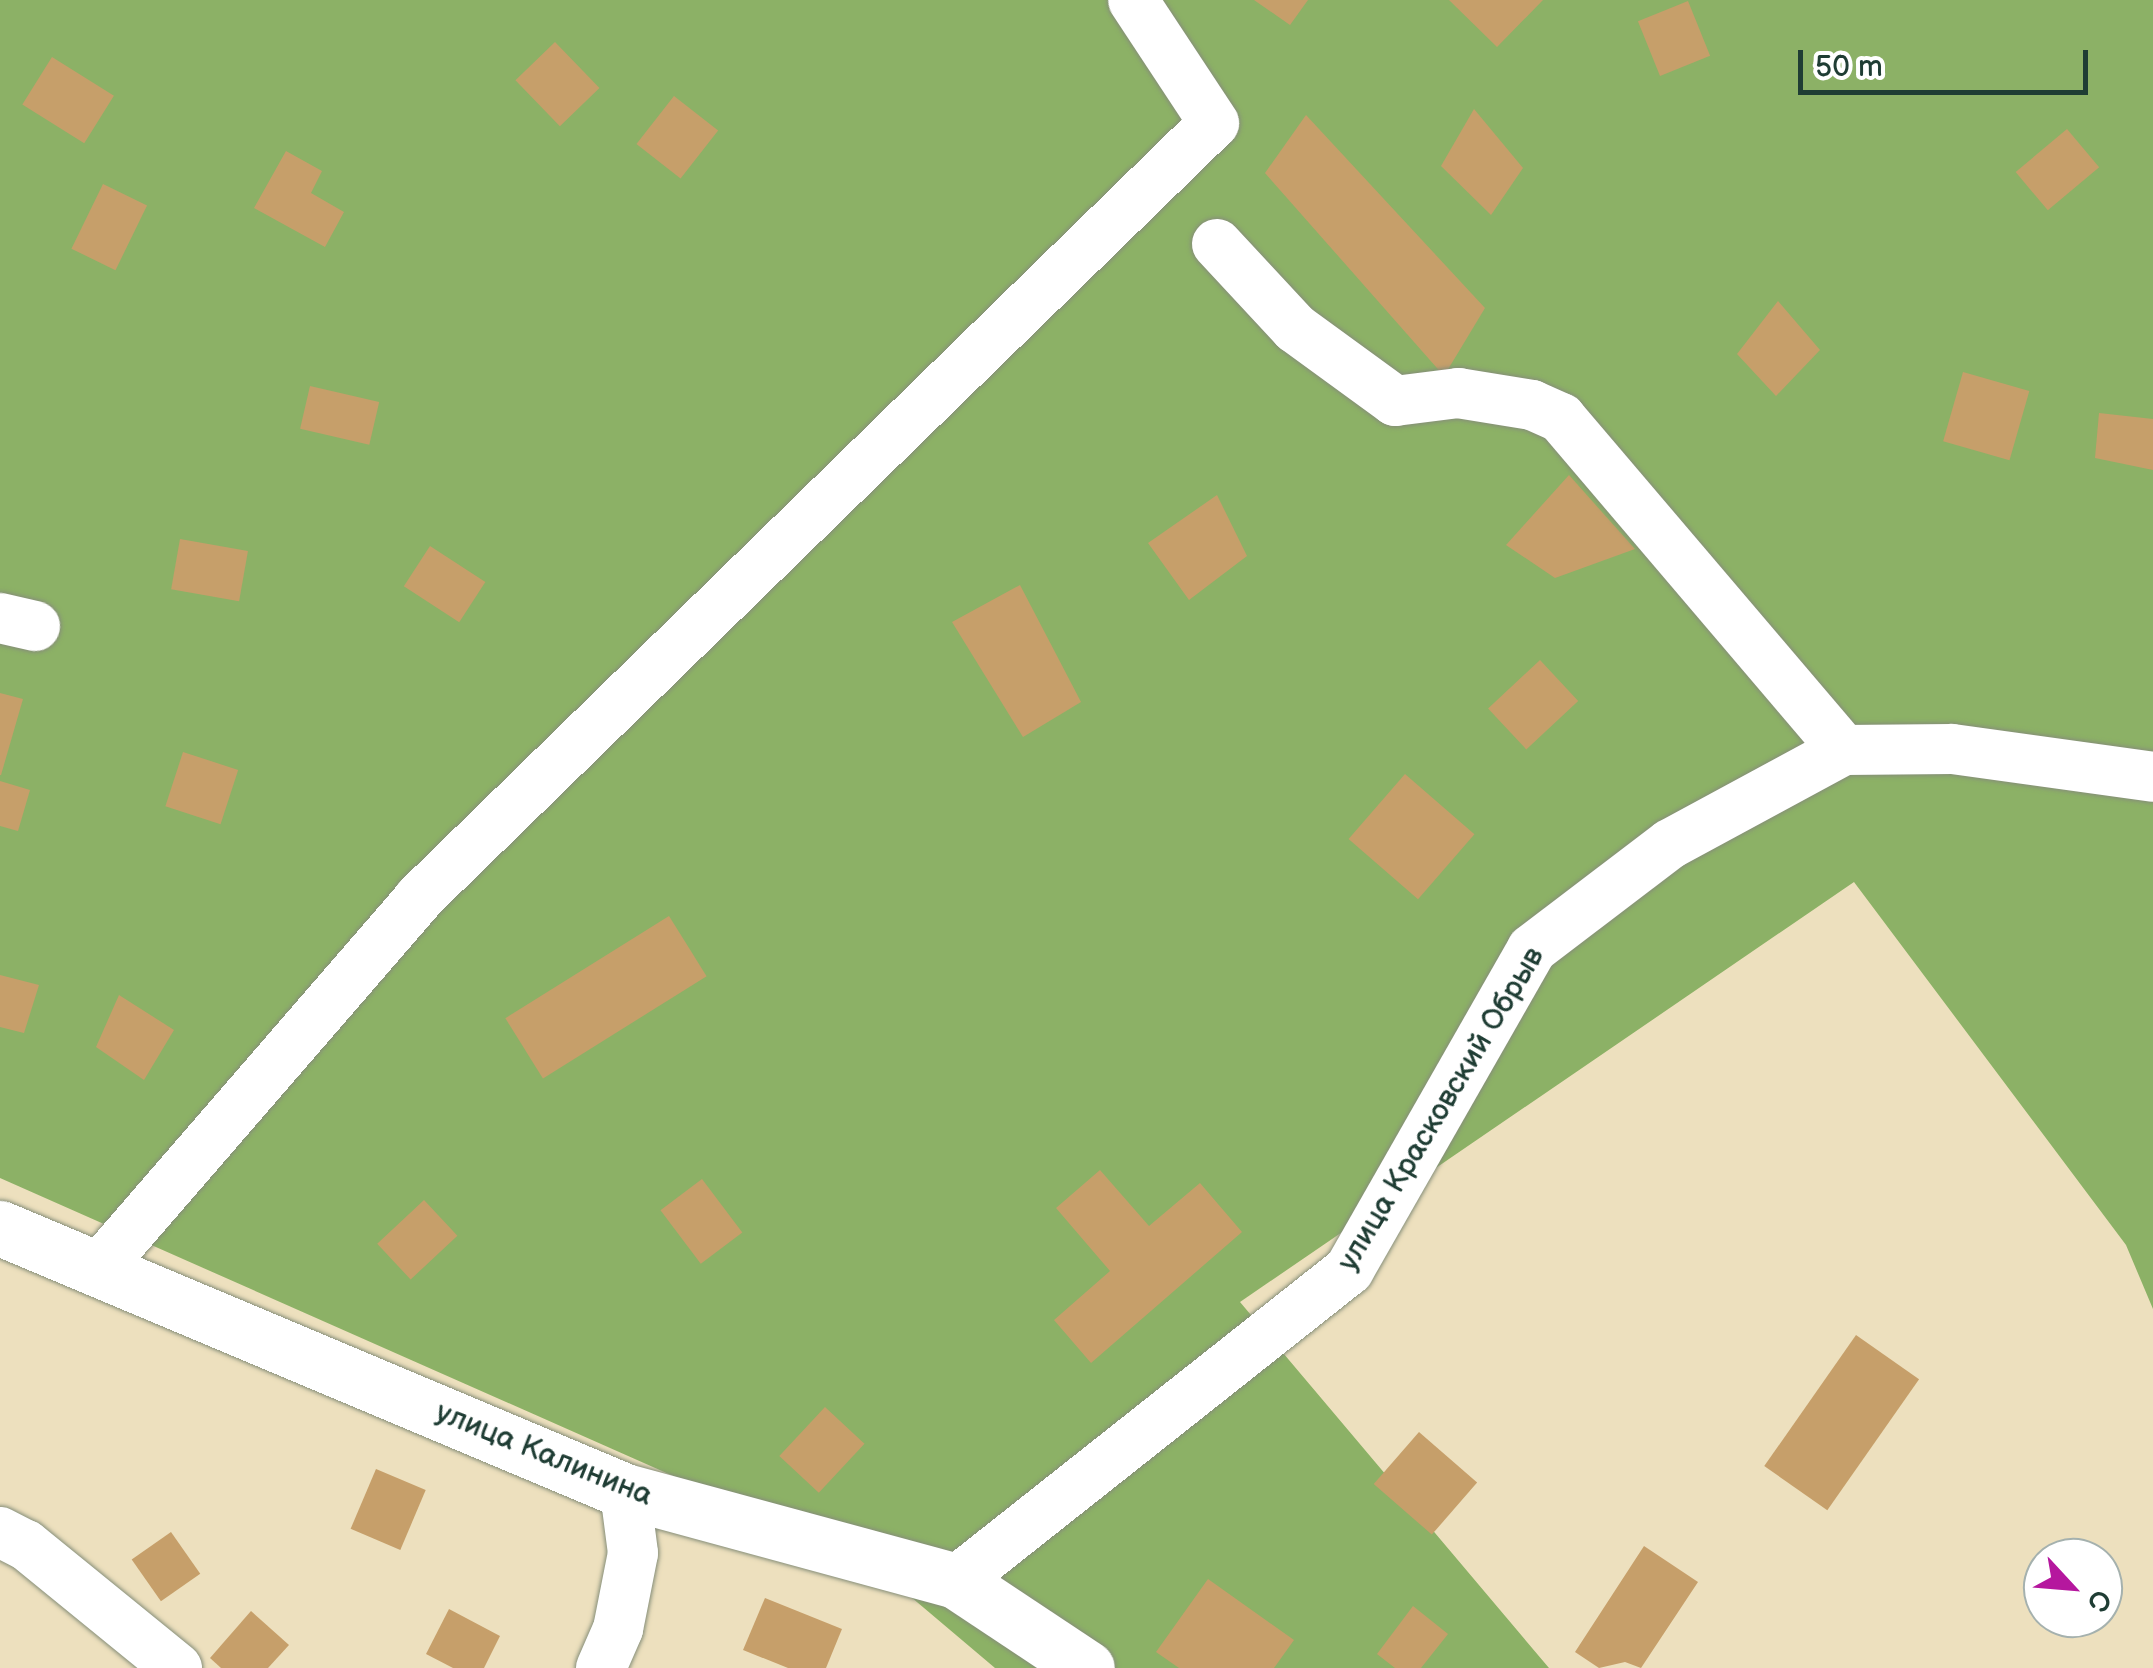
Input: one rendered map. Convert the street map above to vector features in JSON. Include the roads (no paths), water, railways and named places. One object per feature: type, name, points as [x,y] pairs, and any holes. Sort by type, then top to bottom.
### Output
[{"type":"main road","name":"улица Калинина","points":[[0,1228],[625,1491],[956,1580],[1086,1668]]},
{"type":"street","points":[[99,1268],[418,898],[1214,123],[1133,0]]},
{"type":"street","points":[[1217,244],[1295,328],[1395,401],[1458,393],[1532,404],[1561,418],[1844,750]]},
{"type":"street","name":"улица Красковский Обрыв","points":[[956,1580],[1349,1270],[1532,949],[1670,844],[1844,750],[1952,749],[2153,776]]},
{"type":"street","points":[[601,1668],[618,1629],[633,1553],[625,1491]]},
{"type":"street","points":[[0,1532],[26,1545],[177,1668]]}]
